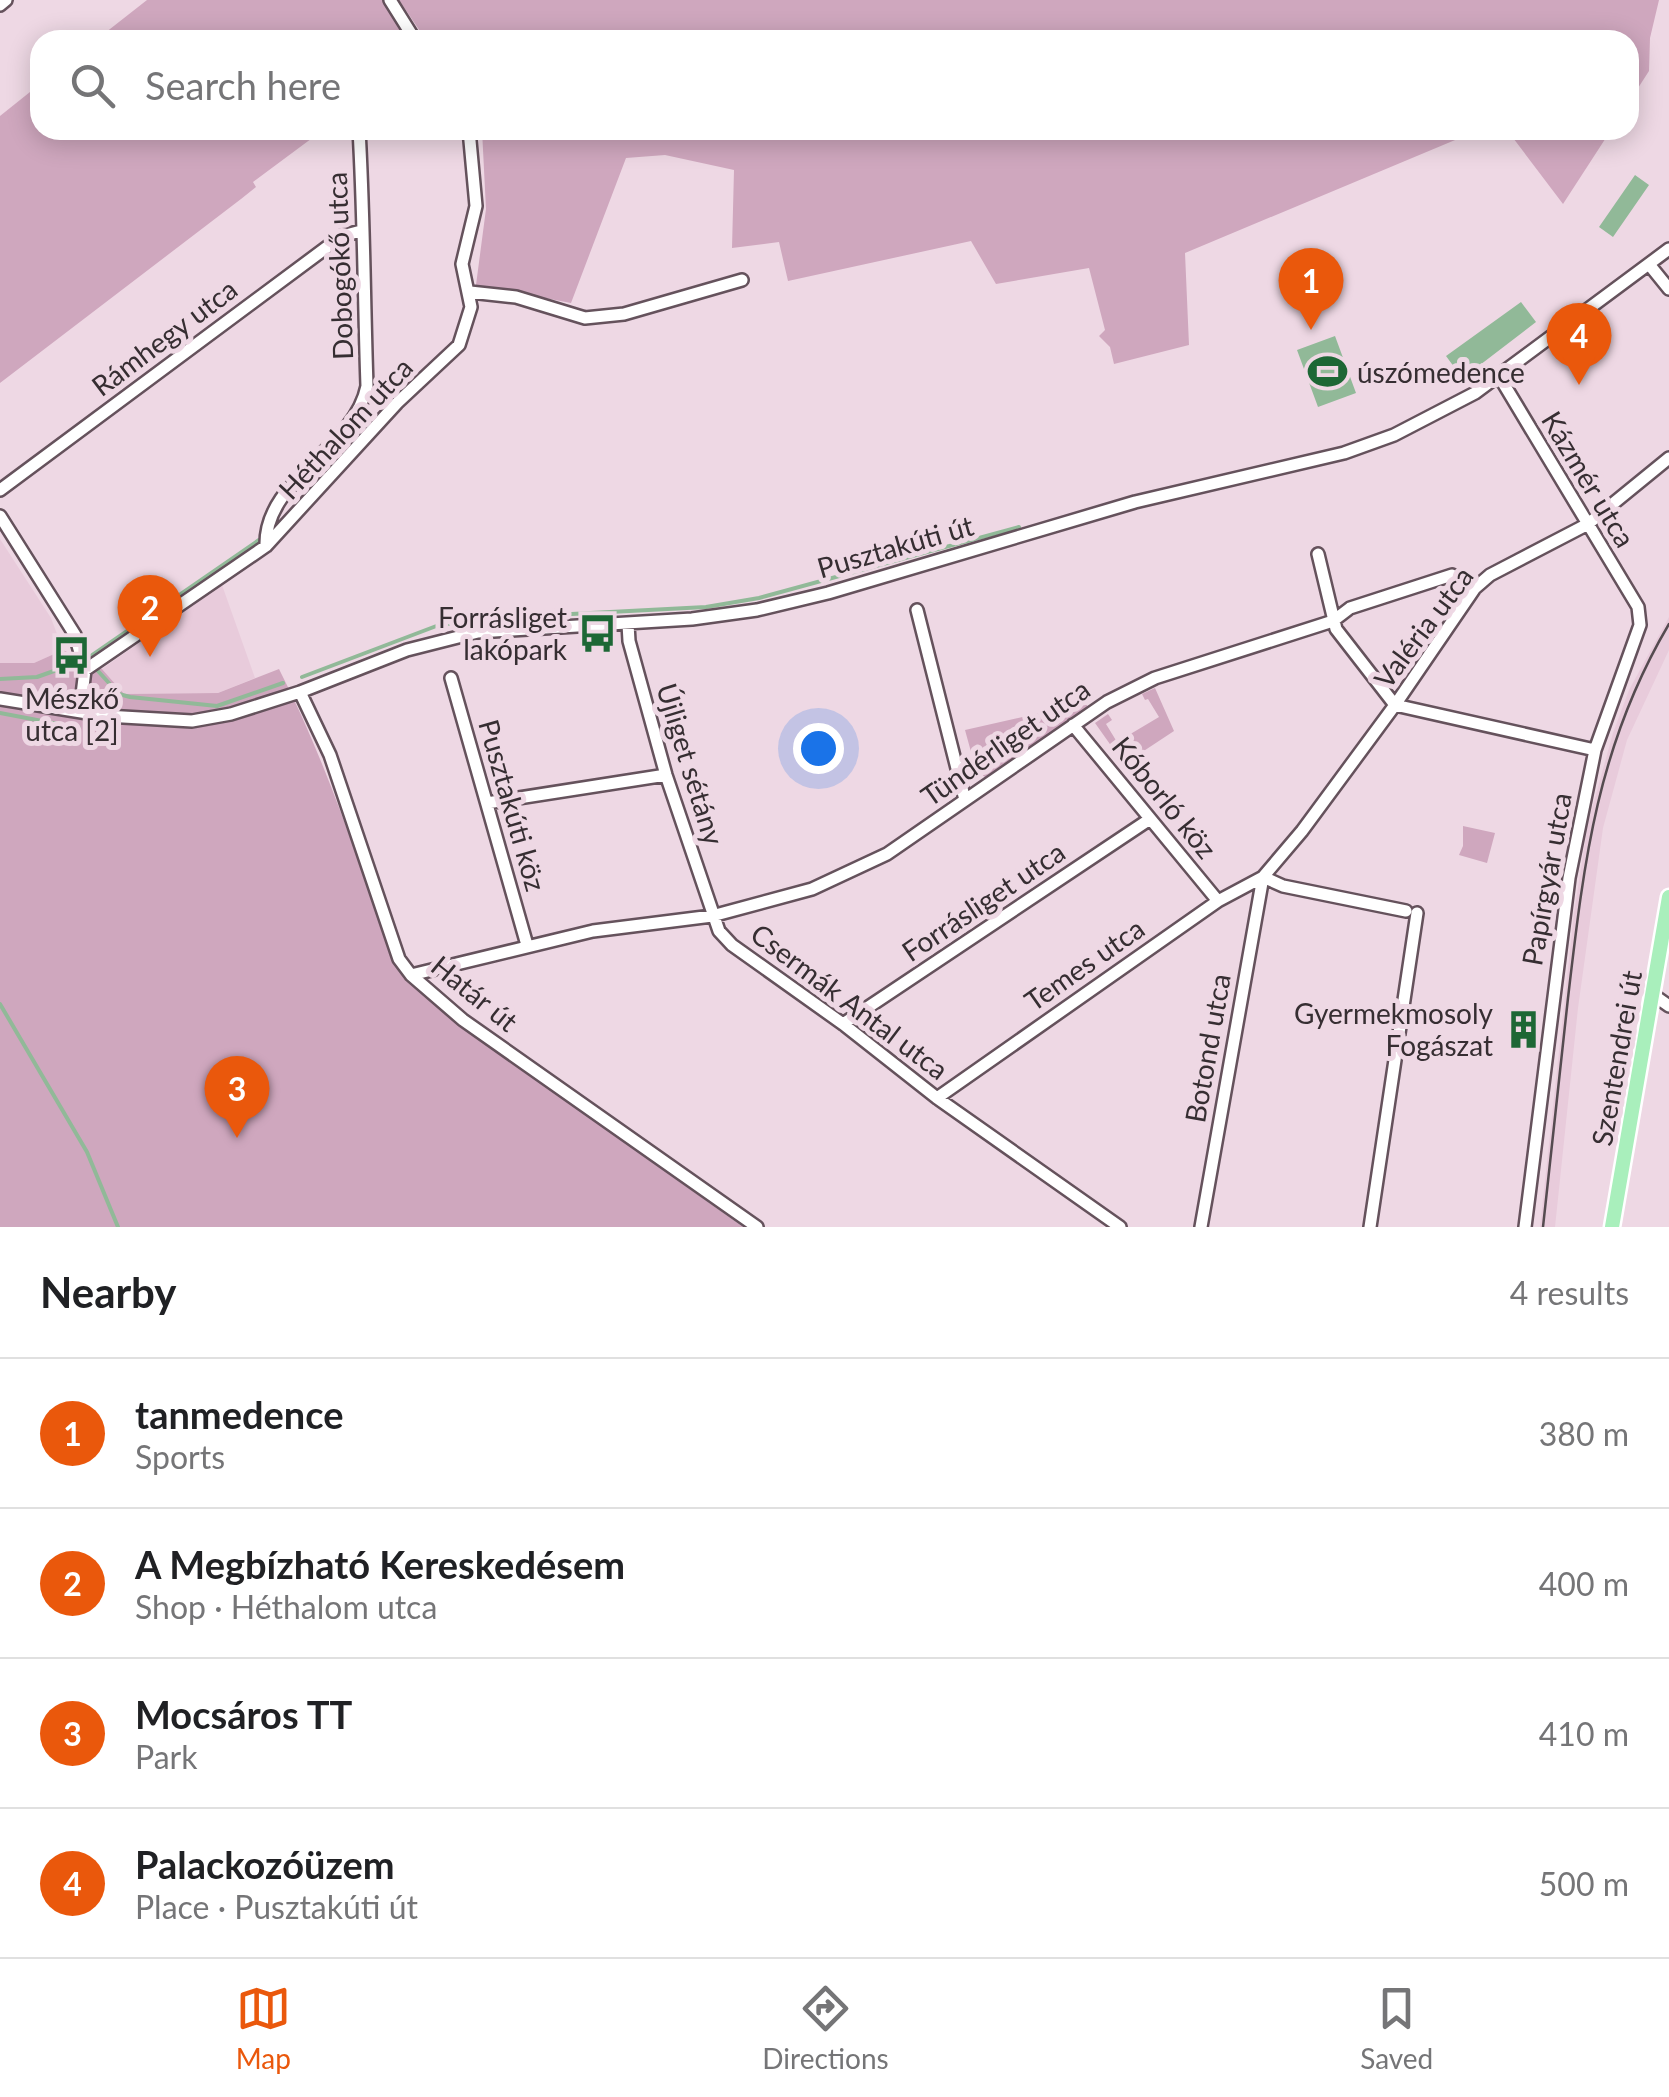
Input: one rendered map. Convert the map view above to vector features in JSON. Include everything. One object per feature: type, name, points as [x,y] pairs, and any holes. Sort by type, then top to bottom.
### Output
[{"type":"main road","name":"Szentendrei út","points":[[1612,1227],[1669,897]]},
{"type":"street","points":[[390,0],[409,30]]},
{"type":"street","name":"Dobogókő utca","points":[[266,546],[274,508],[352,420],[365,399],[368,386],[360,140]]},
{"type":"street","name":"Héthalom utca","points":[[84,670],[266,546],[397,404],[459,345],[468,322],[470,292],[462,264],[476,206],[470,140]]},
{"type":"street","name":"Rámhegy utca","points":[[0,490],[342,236],[361,231]]},
{"type":"street","name":"Pusztakúti út","points":[[0,699],[126,718],[192,721],[230,714],[300,692],[407,650],[460,636],[757,610],[828,593],[1134,502],[1344,453],[1394,435],[1446,410],[1499,376],[1669,248]]},
{"type":"street","points":[[1652,268],[1669,289]]},
{"type":"street","points":[[470,292],[516,297],[574,317],[597,318],[742,280]]},
{"type":"street","name":"Kázmér utca","points":[[1499,376],[1638,607]]},
{"type":"street","name":"Valéria utca","points":[[1263,877],[1395,705],[1475,588],[1490,576],[1588,524],[1669,458]]},
{"type":"street","points":[[0,516],[68,621],[84,670],[80,711]]},
{"type":"street","points":[[1318,554],[1333,622],[1395,705],[1595,750]]},
{"type":"street","name":"Tündérliget utca","points":[[712,916],[812,890],[886,854],[1137,685],[1333,622],[1350,608],[1452,575],[1475,588]]},
{"type":"street","name":"Papírgyár utca","points":[[1526,1227],[1559,943],[1595,750],[1639,632],[1638,607]]},
{"type":"street","points":[[917,610],[965,800]]},
{"type":"street","name":"Újliget sétány","points":[[628,624],[629,642],[666,775],[712,916]]},
{"type":"street","name":"Pusztakúti köz","points":[[451,678],[527,945]]},
{"type":"street","name":"Határ út","points":[[300,692],[330,755],[399,959],[411,975],[462,1020],[757,1227]]},
{"type":"street","name":"Kóborló köz","points":[[1073,725],[1218,902]]},
{"type":"street","points":[[487,803],[666,775]]},
{"type":"street","name":"Forrásliget utca","points":[[844,1024],[1150,820]]},
{"type":"street","points":[[1263,877],[1283,886],[1412,912],[1370,1227]]},
{"type":"street","name":"Temes utca","points":[[937,1098],[1218,902],[1263,877]]},
{"type":"street","name":"Botond utca","points":[[1201,1227],[1263,877]]},
{"type":"street","points":[[411,975],[593,932],[712,916]]},
{"type":"street","name":"Csermák Antal utca","points":[[712,916],[732,945],[844,1024],[937,1098],[1120,1227]]},
{"type":"street","points":[[1652,994],[1669,1006]]},
{"type":"shaded area","points":[[147,0],[390,0],[409,30],[109,30]]},
{"type":"shaded area","points":[[399,0],[1659,0],[1650,38],[1649,71],[1639,86],[1639,30],[419,30]]},
{"type":"shaded area","points":[[30,92],[30,140],[310,140],[253,182],[256,187],[241,199],[0,383],[0,116]]},
{"type":"shaded area","points":[[483,140],[1455,140],[1185,253],[1189,345],[1114,364],[1110,347],[1099,336],[1105,330],[1089,268],[996,284],[971,241],[788,281],[779,242],[732,248],[734,170],[665,155],[626,158],[571,303],[476,285],[486,209]]},
{"type":"shaded area","points":[[1515,140],[1605,140],[1563,204]]},
{"type":"shaded area","points":[[1635,175],[1649,185],[1613,237],[1599,227]]},
{"type":"shaded area","points":[[1521,302],[1536,322],[1476,368],[1460,375],[1446,356]]},
{"type":"shaded area","name":"úszómedence","points":[[1335,336],[1356,393],[1318,407],[1297,350]]},
{"type":"shaded area","points":[[0,539],[51,618],[63,650],[34,663],[0,663]]},
{"type":"shaded area","points":[[222,585],[255,678],[218,693],[124,694],[102,669]]},
{"type":"shaded area","points":[[1669,617],[1669,650],[1627,740],[1603,828],[1578,1008],[1555,1227],[1540,1227],[1574,913],[1588,823],[1629,690]]},
{"type":"shaded area","points":[[63,650],[102,669],[124,694],[218,693],[279,669],[327,777],[394,963],[399,959],[417,987],[460,1025],[743,1227],[0,1227],[0,663],[34,663]]},
{"type":"shaded area","points":[[1155,688],[1174,731],[1124,764],[1095,723],[1108,714],[1112,720],[1106,724],[1117,742],[1159,717],[1142,694]]},
{"type":"shaded area","points":[[1087,705],[1088,710],[990,775],[985,777],[976,770],[965,730]]},
{"type":"shaded area","points":[[1463,826],[1495,833],[1487,863],[1459,855]]},
{"type":"waterway","points":[[302,677],[439,625],[706,607],[759,598],[1019,527]]},
{"type":"waterway","points":[[91,656],[259,540]]},
{"type":"waterway","points":[[0,679],[37,677],[68,666]]},
{"type":"waterway","points":[[98,671],[119,694],[217,706],[283,683]]},
{"type":"waterway","points":[[0,713],[79,728]]},
{"type":"waterway","points":[[0,1004],[87,1152],[118,1227]]},
{"type":"tram line","points":[[1543,1227],[1588,852],[1625,715],[1669,624]]},
{"type":"place","name":"tanmedence","points":[[1311,330]]},
{"type":"place","name":"úszómedence","points":[[1327,372]]},
{"type":"place","name":"Palackozóüzem","points":[[1579,385]]},
{"type":"place","name":"Forrásliget lakópark","points":[[597,633]]},
{"type":"place","name":"Mészkő utca [2]","points":[[72,656]]},
{"type":"place","name":"A Megbízható Kereskedésem","points":[[150,657]]},
{"type":"place","name":"Gyermekmosoly Fogászat","points":[[1523,1029]]},
{"type":"place","name":"Mocsáros TT","points":[[237,1138]]}]
